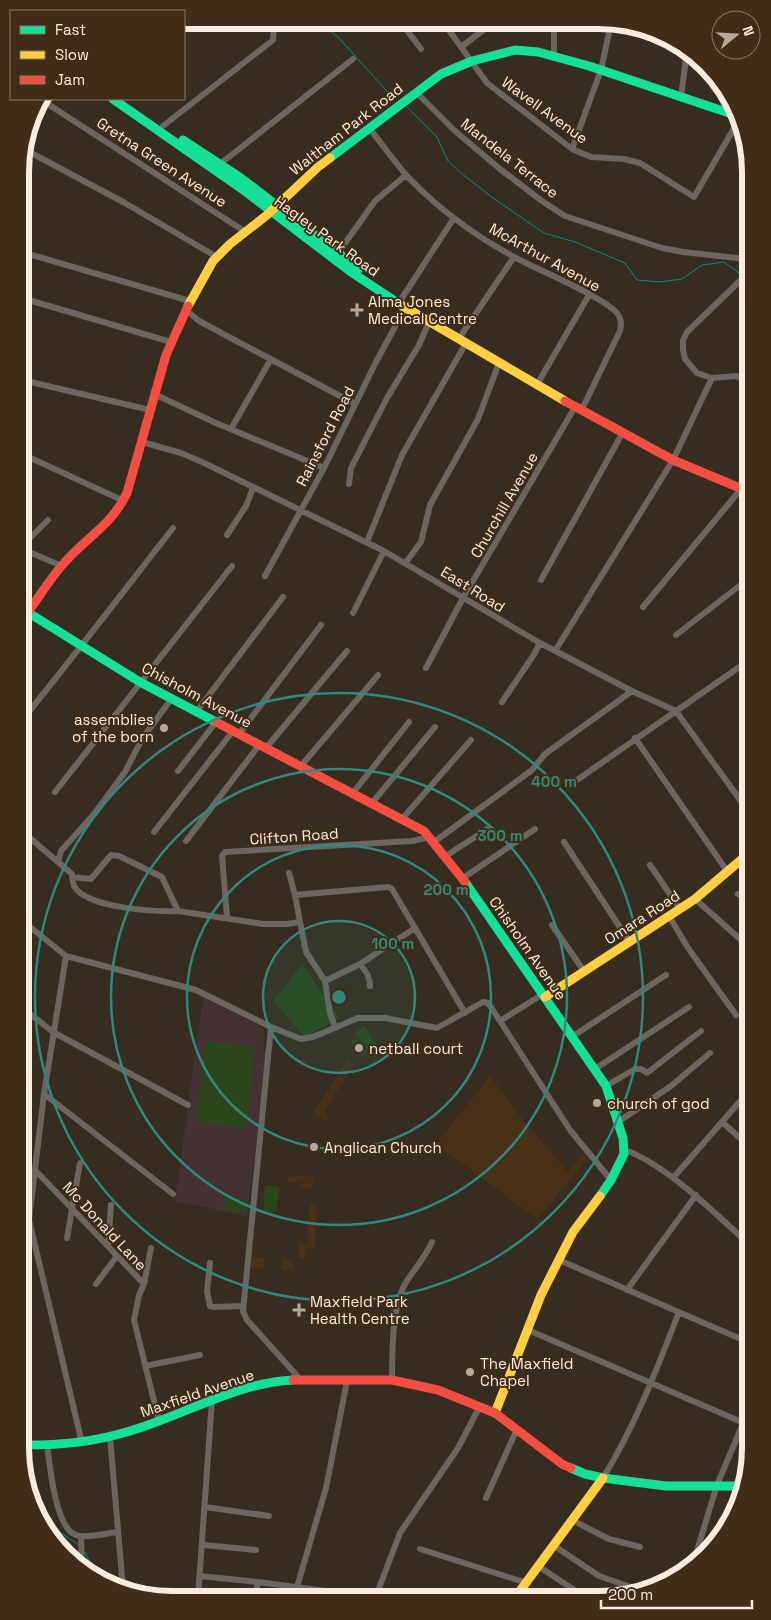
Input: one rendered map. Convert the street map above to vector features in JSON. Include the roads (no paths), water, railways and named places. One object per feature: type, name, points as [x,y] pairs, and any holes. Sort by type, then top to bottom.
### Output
[{"type":"main road","name":"Waltham Park Road","points":[[29,609],[62,566],[108,524],[117,514],[124,501],[154,394],[171,342],[190,301],[217,257],[244,231],[273,209],[318,166],[416,92],[446,71],[472,61],[515,50],[554,56],[728,111]]},
{"type":"main road","name":"Hagley Park Road","points":[[114,100],[499,363],[674,457]]},
{"type":"main road","name":"Hagley Park Road","points":[[124,100],[258,191],[273,209],[351,272],[405,308],[540,381],[623,432],[742,488]]},
{"type":"main road","name":"Chisholm Avenue","points":[[29,615],[32,615],[140,682],[424,831],[463,878],[606,1086],[625,1150]]},
{"type":"main road","name":"Omara Road","points":[[544,995],[695,899],[742,859]]},
{"type":"main road","points":[[495,1414],[541,1295],[573,1232],[611,1180],[625,1150]]},
{"type":"main road","name":"Maxfield Avenue","points":[[29,1446],[82,1444],[110,1437],[159,1421],[249,1387],[280,1381],[392,1380],[438,1390],[480,1406],[517,1429],[562,1464],[573,1470],[603,1478],[666,1486],[737,1486]]},
{"type":"main road","points":[[521,1591],[603,1478]]},
{"type":"street","points":[[163,126],[273,40],[274,29]]},
{"type":"street","points":[[406,29],[421,49]]},
{"type":"street","name":"Wavell Avenue","points":[[448,29],[487,83],[572,149],[591,157],[624,159],[640,163],[694,197],[732,121]]},
{"type":"street","points":[[461,47],[485,29]]},
{"type":"street","points":[[554,29],[554,56]]},
{"type":"street","points":[[572,149],[601,70],[610,30]]},
{"type":"street","points":[[681,97],[686,58]]},
{"type":"street","points":[[220,164],[353,59]]},
{"type":"street","name":"Mandela Terrace","points":[[416,92],[455,131],[500,169],[542,202],[565,216],[662,248],[742,259]]},
{"type":"street","name":"Gretna Green Avenue","points":[[46,103],[244,231]]},
{"type":"street","name":"McArthur Avenue","points":[[369,128],[406,175],[431,200],[454,218],[514,257],[589,295],[618,314],[621,320],[620,331],[580,406]]},
{"type":"street","points":[[30,152],[125,203],[217,257]]},
{"type":"street","points":[[338,253],[375,201],[406,175]]},
{"type":"street","points":[[402,298],[454,218]]},
{"type":"street","points":[[29,254],[190,301]]},
{"type":"street","points":[[367,542],[402,456],[464,339],[514,257]]},
{"type":"street","points":[[742,279],[687,332],[683,340],[683,350],[686,359],[697,372],[712,378],[736,376],[742,379]]},
{"type":"street","points":[[540,381],[589,295]]},
{"type":"street","points":[[29,300],[171,342]]},
{"type":"street","name":"Rainsford Road","points":[[265,576],[324,468],[405,308]]},
{"type":"street","points":[[186,310],[199,321],[355,404]]},
{"type":"street","points":[[349,484],[351,468],[387,398],[419,345],[429,322]]},
{"type":"street","points":[[231,429],[271,359]]},
{"type":"street","points":[[406,562],[421,542],[430,505],[478,420],[499,363]]},
{"type":"street","points":[[555,651],[674,457],[712,378]]},
{"type":"street","points":[[29,382],[150,410]]},
{"type":"street","points":[[154,394],[324,468]]},
{"type":"street","name":"Churchill Avenue","points":[[426,668],[463,598],[580,406]]},
{"type":"street","points":[[541,580],[623,432]]},
{"type":"street","name":"East Road","points":[[142,442],[202,462],[384,550],[540,643],[632,691],[676,711],[742,803]]},
{"type":"street","points":[[29,457],[124,501]]},
{"type":"street","points":[[227,535],[246,506],[254,488]]},
{"type":"street","points":[[643,607],[742,492]]},
{"type":"street","points":[[29,540],[48,520]]},
{"type":"street","points":[[29,712],[173,528]]},
{"type":"street","points":[[353,613],[384,550]]},
{"type":"street","points":[[29,551],[62,566]]},
{"type":"street","points":[[55,792],[232,566]]},
{"type":"street","points":[[676,635],[742,584]]},
{"type":"street","points":[[197,711],[283,597]]},
{"type":"street","points":[[154,832],[236,733],[321,625]]},
{"type":"street","points":[[502,702],[540,643]]},
{"type":"street","points":[[186,842],[263,746],[347,651]]},
{"type":"street","points":[[577,780],[742,665]]},
{"type":"street","points":[[301,766],[378,675]]},
{"type":"street","points":[[432,839],[532,770],[545,754],[632,691]]},
{"type":"street","points":[[58,862],[61,851],[94,814],[125,772],[142,739],[172,698]]},
{"type":"street","points":[[178,771],[216,722]]},
{"type":"street","points":[[352,794],[409,722]]},
{"type":"street","points":[[372,803],[435,727]]},
{"type":"street","points":[[635,738],[727,871]]},
{"type":"street","points":[[402,819],[471,740]]},
{"type":"street","points":[[446,856],[487,829]]},
{"type":"street","points":[[463,878],[535,829]]},
{"type":"street","points":[[29,837],[72,874],[74,885],[78,890],[94,900],[119,907],[157,912],[178,911],[275,925],[300,922]]},
{"type":"street","name":"Clifton Road","points":[[227,917],[222,856],[225,852],[432,839]]},
{"type":"street","points":[[564,842],[629,941]]},
{"type":"street","points":[[72,877],[91,879],[111,855],[119,856],[162,877],[178,911]]},
{"type":"street","points":[[650,865],[680,909]]},
{"type":"street","points":[[290,873],[306,952],[325,982],[330,1013],[335,1027]]},
{"type":"street","points":[[295,895],[388,887],[392,889],[465,1013]]},
{"type":"street","points":[[738,894],[742,897]]},
{"type":"street","points":[[695,899],[742,940]]},
{"type":"street","points":[[669,916],[688,948],[736,1015]]},
{"type":"street","points":[[29,926],[66,956],[196,990],[271,1027],[301,1039],[313,1038],[358,1018],[385,1018],[437,1028],[483,1002],[488,1003],[570,1130],[611,1180]]},
{"type":"street","points":[[552,926],[584,971]]},
{"type":"street","points":[[325,982],[360,964],[415,928]]},
{"type":"street","points":[[29,1202],[35,1170],[53,1032],[66,956]]},
{"type":"street","points":[[360,964],[368,974],[370,986]]},
{"type":"street","points":[[573,1036],[666,976]]},
{"type":"street","points":[[500,1021],[544,995]]},
{"type":"street","points":[[595,1069],[689,1007]]},
{"type":"street","points":[[29,1013],[53,1032],[188,1105]]},
{"type":"street","points":[[271,1027],[243,1306],[244,1316],[247,1320],[301,1380]]},
{"type":"street","points":[[606,1086],[635,1069],[641,1069],[646,1073],[701,1031]]},
{"type":"street","points":[[618,1122],[671,1086],[710,1053]]},
{"type":"street","points":[[44,1094],[172,1194]]},
{"type":"street","points":[[673,1178],[742,1099]]},
{"type":"street","points":[[722,1122],[742,1139]]},
{"type":"street","points":[[625,1150],[641,1156],[696,1195],[742,1237]]},
{"type":"street","points":[[67,1238],[80,1163]]},
{"type":"street","name":"Mc Donald Lane","points":[[35,1170],[144,1284],[139,1295],[134,1320],[159,1421]]},
{"type":"street","points":[[627,1290],[696,1195]]},
{"type":"street","points":[[108,1246],[111,1205]]},
{"type":"street","points":[[29,1220],[82,1444]]},
{"type":"street","points":[[392,1380],[392,1350],[401,1295],[405,1284],[427,1254],[432,1242]]},
{"type":"street","points":[[144,1284],[151,1248]]},
{"type":"street","points":[[96,1284],[117,1256]]},
{"type":"street","points":[[559,1260],[742,1340]]},
{"type":"street","points":[[210,1263],[208,1291],[210,1306],[243,1306]]},
{"type":"street","points":[[603,1478],[618,1455],[652,1382],[679,1312]]},
{"type":"street","points":[[528,1330],[742,1422]]},
{"type":"street","points":[[145,1366],[200,1355]]},
{"type":"street","points":[[297,1587],[326,1488],[347,1381]]},
{"type":"street","points":[[199,1591],[212,1400]]},
{"type":"street","points":[[378,1591],[400,1533],[458,1448],[480,1406]]},
{"type":"street","points":[[696,1554],[717,1485],[742,1428]]},
{"type":"street","points":[[486,1498],[517,1429]]},
{"type":"street","points":[[110,1437],[123,1583]]},
{"type":"street","points":[[47,1445],[58,1509],[62,1520],[74,1535],[118,1532]]},
{"type":"street","points":[[205,1507],[269,1516]]},
{"type":"street","points":[[572,1520],[609,1539],[640,1547]]},
{"type":"street","points":[[81,1536],[82,1559]]},
{"type":"street","points":[[203,1545],[256,1550]]},
{"type":"street","points":[[553,1545],[600,1576],[632,1587]]},
{"type":"street","points":[[420,1549],[526,1583]]},
{"type":"street","points":[[538,1566],[576,1591]]},
{"type":"street","points":[[200,1576],[326,1591]]},
{"type":"street","points":[[256,1591],[258,1582]]},
{"type":"waterway","points":[[328,29],[338,37],[393,98]]},
{"type":"waterway","points":[[407,107],[437,137],[448,161],[461,173],[493,198],[544,233],[575,242],[625,263],[637,280],[660,282],[682,279],[702,265],[724,262],[741,276]]},
{"type":"waterway","points":[[52,1527],[79,1545]]},
{"type":"waterway","points":[[85,1552],[92,1567]]},
{"type":"place","name":"Alma Jones Medical Centre","points":[[357,310]]},
{"type":"place","name":"assemblies of the born","points":[[164,728]]},
{"type":"place","name":"netball court","points":[[359,1048]]},
{"type":"place","name":"church of god","points":[[597,1103]]},
{"type":"place","name":"Anglican Church","points":[[314,1147]]},
{"type":"place","name":"Maxfield Park Health Centre","points":[[299,1310]]},
{"type":"place","name":"The Maxfield Chapel","points":[[470,1372]]}]
